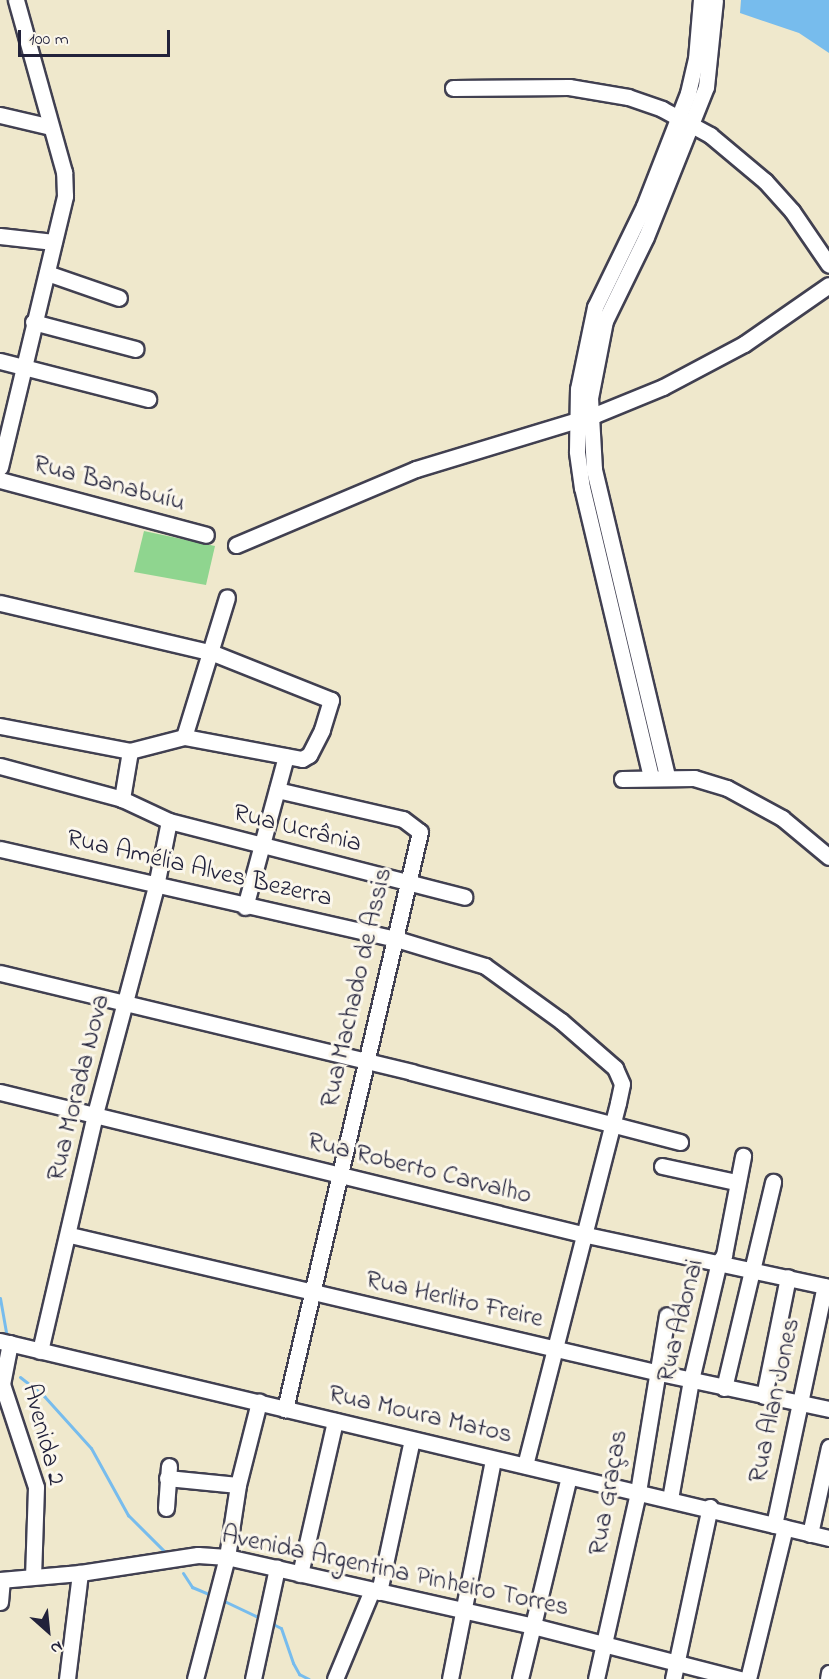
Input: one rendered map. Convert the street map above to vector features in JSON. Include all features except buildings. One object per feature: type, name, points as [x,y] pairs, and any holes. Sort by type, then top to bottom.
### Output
[{"type":"street","points":[[0,467],[65,190],[51,127],[16,0]]},
{"type":"street","points":[[659,776],[584,418],[605,321],[646,237],[685,121],[696,59],[701,0]]},
{"type":"street","points":[[685,121],[706,87],[715,0]]},
{"type":"street","points":[[453,88],[568,87],[628,97],[685,121],[765,181],[792,211],[829,265]]},
{"type":"street","points":[[0,115],[51,127]]},
{"type":"street","points":[[0,236],[54,242]]},
{"type":"street","points":[[46,273],[119,298]]},
{"type":"street","points":[[236,545],[416,469],[584,418],[663,387],[744,344],[829,285]]},
{"type":"street","points":[[33,322],[136,349]]},
{"type":"street","points":[[0,361],[148,399]]},
{"type":"street","name":"Rua Banabuíu","points":[[0,480],[206,535]]},
{"type":"street","points":[[184,737],[213,653],[227,597]]},
{"type":"street","points":[[0,603],[213,653],[327,695],[331,707],[309,755],[302,759],[184,737],[130,751],[0,726]]},
{"type":"street","points":[[122,799],[130,751]]},
{"type":"street","points":[[245,907],[286,756]]},
{"type":"street","points":[[0,766],[122,799],[167,829]]},
{"type":"street","points":[[622,779],[659,776],[694,778],[753,799],[829,857]]},
{"type":"street","name":"Rua Machado de Assis","points":[[277,790],[403,819],[416,826],[419,837],[406,882],[285,1408]]},
{"type":"street","name":"Rua Ucrânia","points":[[167,829],[262,846],[464,897]]},
{"type":"street","name":"Rua Morada Nova","points":[[40,1351],[70,1235],[95,1114],[156,886],[167,829]]},
{"type":"street","name":"Rua Amélia Alves Bezerra","points":[[0,849],[245,907],[393,938],[496,971],[561,1021],[620,1075],[621,1089],[614,1122]]},
{"type":"street","points":[[0,972],[614,1122],[680,1142]]},
{"type":"street","name":"Rua Roberto Carvalho","points":[[0,1092],[582,1234],[753,1269],[827,1287]]},
{"type":"street","points":[[525,1465],[582,1234],[614,1122]]},
{"type":"street","name":"Rua Adonai","points":[[670,1499],[691,1380],[719,1262],[724,1255],[736,1182],[743,1156]]},
{"type":"street","points":[[662,1166],[736,1182]]},
{"type":"street","points":[[724,1388],[773,1182]]},
{"type":"street","name":"Rua Herlito Freire","points":[[70,1235],[724,1388],[829,1409]]},
{"type":"street","points":[[764,1396],[788,1277]]},
{"type":"street","name":"Rua Alan Jones","points":[[748,1679],[780,1526],[800,1404],[827,1287]]},
{"type":"street","name":"Rua Graças","points":[[596,1679],[638,1492],[655,1372],[668,1315]]},
{"type":"street","name":"Rua Moura Matos","points":[[5,1342],[568,1477],[710,1507],[829,1538]]},
{"type":"street","name":"Avenida 2","points":[[5,1342],[2,1384],[36,1488],[33,1576]]},
{"type":"street","points":[[195,1679],[227,1557],[238,1485],[259,1402]]},
{"type":"street","points":[[300,1574],[335,1421]]},
{"type":"street","points":[[335,1679],[376,1591],[412,1440]]},
{"type":"street","points":[[810,1534],[829,1447]]},
{"type":"street","points":[[450,1679],[493,1459]]},
{"type":"street","points":[[166,1508],[168,1472],[238,1485]]},
{"type":"street","points":[[520,1679],[568,1477]]},
{"type":"street","points":[[673,1679],[710,1507]]},
{"type":"street","name":"Avenida Argentina Pinheiro Torres","points":[[1,1580],[80,1573],[198,1555],[227,1557],[533,1626],[740,1679]]},
{"type":"street","points":[[253,1679],[277,1569]]},
{"type":"street","points":[[67,1679],[80,1573]]},
{"type":"street","points":[[0,1602],[1,1580]]},
{"type":"street","points":[[828,1679],[829,1673]]},
{"type":"green space","points":[[144,531],[215,546],[206,585],[134,572]]},
{"type":"water","points":[[741,0],[829,0],[829,53],[799,33],[740,13]]},
{"type":"waterway","points":[[0,1298],[6,1333]]},
{"type":"waterway","points":[[20,1377],[44,1396],[91,1448],[128,1515],[166,1553]]},
{"type":"waterway","points":[[183,1573],[192,1587],[211,1595]]},
{"type":"waterway","points":[[220,1599],[262,1619]]},
{"type":"waterway","points":[[271,1623],[281,1628],[299,1674],[309,1679]]}]
